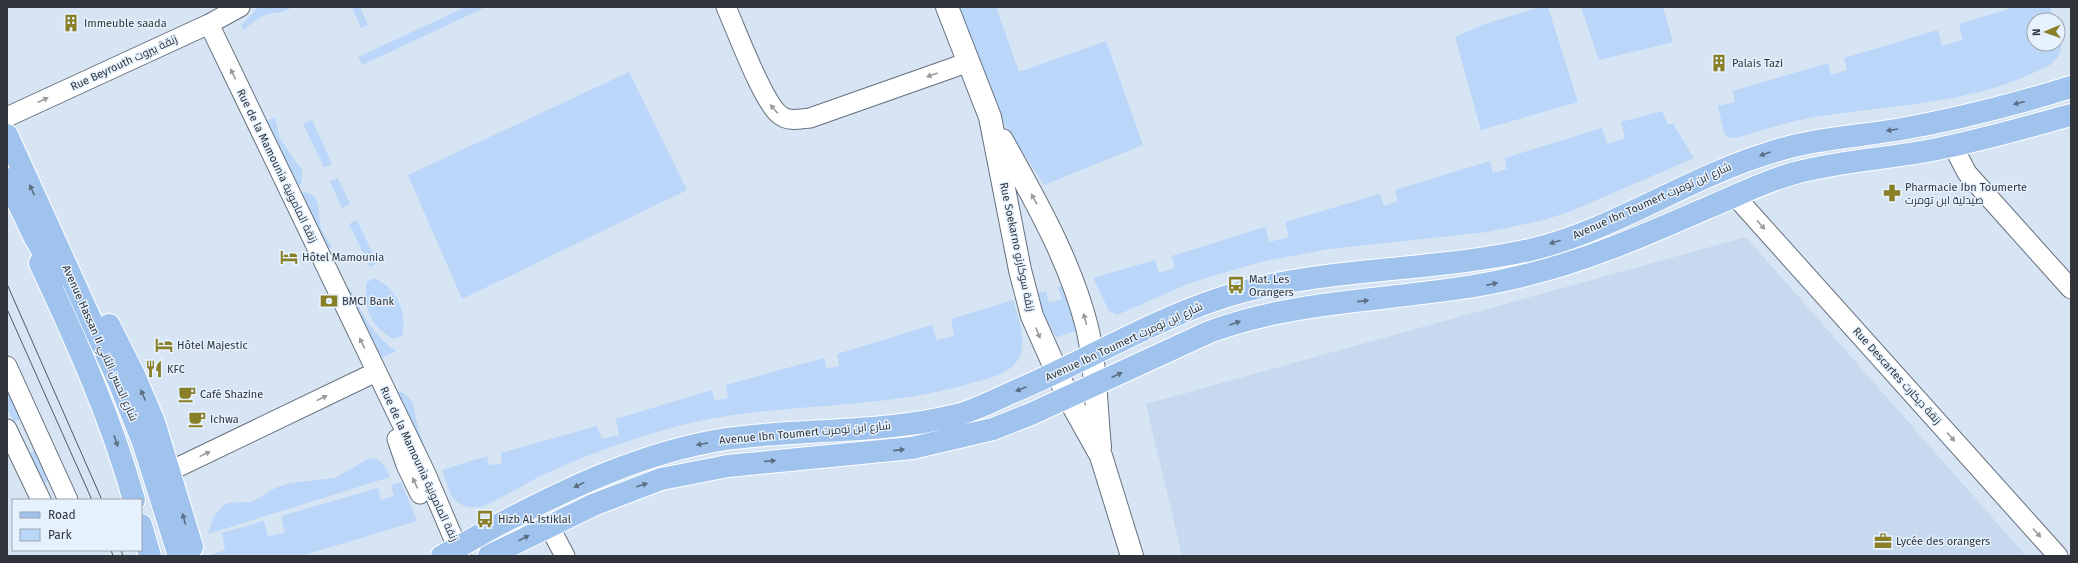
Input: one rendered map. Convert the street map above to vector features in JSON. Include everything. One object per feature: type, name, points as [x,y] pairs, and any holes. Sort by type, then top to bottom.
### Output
[{"type":"main road","name":"Avenue Ibn Toumert شارع ابن تومرت","points":[[452,554],[493,528],[583,482],[608,471],[665,452],[728,439],[875,428],[945,418],[963,413],[1057,374],[1185,311],[1245,291],[1323,276],[1489,258],[1534,249],[1569,238],[1719,171],[1769,152],[1803,143],[1936,123],[2028,101],[2071,87]]},
{"type":"main road","points":[[489,556],[593,505],[661,479],[728,466],[912,448],[936,444],[993,429],[1068,397],[1210,332],[1239,321],[1291,309],[1486,285],[1529,275],[1598,254],[1735,196],[1794,173],[1830,165],[1899,156],[1954,146],[2071,115]]},
{"type":"main road","name":"Avenue Hassan II شارع الحسن الثاني","points":[[7,135],[41,231],[64,288],[124,424],[142,472],[165,556]]},
{"type":"main road","name":"Avenue Hassan II شارع الحسن الثاني","points":[[7,179],[41,231],[132,412],[180,556]]},
{"type":"main road","points":[[134,499],[110,424],[39,260],[41,231],[66,240],[73,249],[136,380],[154,422],[170,471],[194,556]]},
{"type":"main road","points":[[142,528],[150,556]]},
{"type":"street","name":"Rue Beyrouth زنقة بيروت","points":[[7,116],[209,24],[240,7]]},
{"type":"street","points":[[726,7],[766,98],[779,115],[792,120],[810,118],[969,62]]},
{"type":"street","name":"Rue Soekarno زنقة سوكارنو","points":[[947,7],[990,117],[1051,229],[1081,304],[1087,328],[1091,357],[1101,456]]},
{"type":"street","name":"Rue de la Mamounia زنقة المامونية","points":[[209,24],[426,474],[452,554]]},
{"type":"street","name":"Rue Soekarno زنقة سوكارنو","points":[[990,117],[1025,296],[1039,336],[1057,374],[1101,456]]},
{"type":"street","points":[[1954,146],[1967,174],[2071,289]]},
{"type":"street","name":"Rue Descartes زنقة ديكارت","points":[[1735,196],[2058,556]]},
{"type":"street","points":[[7,366],[68,499]]},
{"type":"street","points":[[170,471],[376,372]]},
{"type":"street","name":"Rue de la Mamounia زنقة المامونية","points":[[392,421],[406,465],[452,554]]},
{"type":"street","points":[[7,429],[41,499]]},
{"type":"street","points":[[1101,456],[1132,556]]},
{"type":"street","points":[[549,526],[565,556]]},
{"type":"shaded area","points":[[1746,237],[2026,556],[1182,556],[1146,404]]},
{"type":"green space","points":[[258,7],[292,7],[261,17],[244,30],[241,26]]},
{"type":"green space","points":[[352,7],[360,7],[368,25],[361,28]]},
{"type":"green space","points":[[466,7],[486,7],[362,65],[358,57]]},
{"type":"green space","points":[[953,7],[996,7],[1019,72],[1106,41],[1143,145],[1044,185],[995,110]]},
{"type":"green space","points":[[1540,7],[1548,7],[1578,102],[1481,130],[1455,37],[1482,25]]},
{"type":"green space","points":[[1581,7],[1663,7],[1673,42],[1599,60]]},
{"type":"green space","points":[[2015,7],[2050,7],[2052,12],[2026,12],[2026,52],[2060,53],[2051,64],[2038,71],[1980,92],[1921,103],[1804,119],[1778,125],[1736,138],[1727,137],[1724,132],[1718,106],[1735,102],[1733,91],[1828,63],[1831,75],[1847,70],[1844,58],[1938,30],[1942,46],[1963,40],[1959,24]]},
{"type":"green space","points":[[629,72],[687,190],[462,299],[408,175]]},
{"type":"green space","points":[[1662,111],[1668,124],[1673,124],[1694,158],[1571,211],[1544,220],[1487,232],[1329,249],[1260,262],[1190,283],[1117,315],[1109,311],[1093,278],[1155,260],[1159,273],[1175,268],[1172,256],[1265,227],[1269,242],[1289,237],[1285,222],[1380,194],[1384,206],[1398,201],[1395,190],[1490,161],[1493,173],[1507,169],[1505,158],[1602,128],[1607,144],[1625,138],[1621,122]]},
{"type":"green space","points":[[275,117],[280,139],[302,170],[302,183],[298,186],[267,121]]},
{"type":"green space","points":[[312,120],[332,164],[324,167],[303,124]]},
{"type":"green space","points":[[338,178],[350,204],[342,208],[330,181]]},
{"type":"green space","points":[[305,192],[311,194],[317,202],[321,227],[324,235],[332,247],[328,249],[301,193]]},
{"type":"green space","points":[[357,220],[377,263],[370,267],[349,224]]},
{"type":"green space","points":[[375,278],[389,288],[399,302],[403,318],[402,336],[393,339],[385,334],[370,315],[366,300],[367,282]]},
{"type":"green space","points":[[1067,285],[1076,331],[1056,337],[1044,316],[1036,294],[1046,291],[1049,303],[1062,299],[1058,287]]},
{"type":"green space","points":[[350,289],[369,323],[381,338],[396,351],[379,359],[347,291]]},
{"type":"green space","points":[[1013,300],[1021,329],[1022,348],[1019,357],[1014,364],[1001,374],[990,378],[926,394],[856,403],[749,413],[713,418],[678,426],[627,441],[594,453],[545,474],[481,507],[464,506],[458,502],[450,492],[442,470],[487,456],[489,465],[502,464],[501,453],[597,426],[602,439],[619,435],[616,419],[712,390],[714,401],[728,398],[726,385],[824,358],[826,369],[839,366],[837,354],[932,325],[936,340],[954,336],[951,319]]},
{"type":"green space","points":[[7,391],[21,419],[14,422],[7,408]]},
{"type":"green space","points":[[401,391],[412,401],[419,431],[435,472],[397,393]]},
{"type":"green space","points":[[34,451],[48,481],[42,484],[28,454]]},
{"type":"green space","points":[[370,458],[381,462],[390,477],[208,534],[214,516],[228,503],[252,502],[275,488],[291,483],[335,478]]},
{"type":"green space","points":[[401,482],[417,521],[301,556],[207,556],[225,550],[222,533],[264,521],[268,536],[285,533],[281,516],[378,488],[381,500],[394,496],[391,485]]},
{"type":"tram line","points":[[7,284],[102,499]]},
{"type":"tram line","points":[[7,309],[92,499]]},
{"type":"tram line","points":[[111,551],[113,556]]},
{"type":"tram line","points":[[121,551],[123,556]]},
{"type":"place","name":"Immeuble saada","points":[[71,23]]},
{"type":"place","name":"Palais Tazi","points":[[1719,63]]},
{"type":"place","name":"Pharmacie Ibn Toumerte صيدلية ابن تومرت","points":[[1892,193]]},
{"type":"place","name":"Hôtel Mamounia","points":[[289,257]]},
{"type":"place","name":"Mat. Les Orangers","points":[[1236,285]]},
{"type":"place","name":"BMCI Bank","points":[[329,301]]},
{"type":"place","name":"Hôtel Majestic","points":[[164,345]]},
{"type":"place","name":"KFC","points":[[154,369]]},
{"type":"place","name":"Café Shazine","points":[[187,394]]},
{"type":"place","name":"Ichwa","points":[[197,419]]},
{"type":"place","name":"Hizb AL Istiklal","points":[[485,519]]},
{"type":"place","name":"Lycée des orangers","points":[[1883,541]]}]
